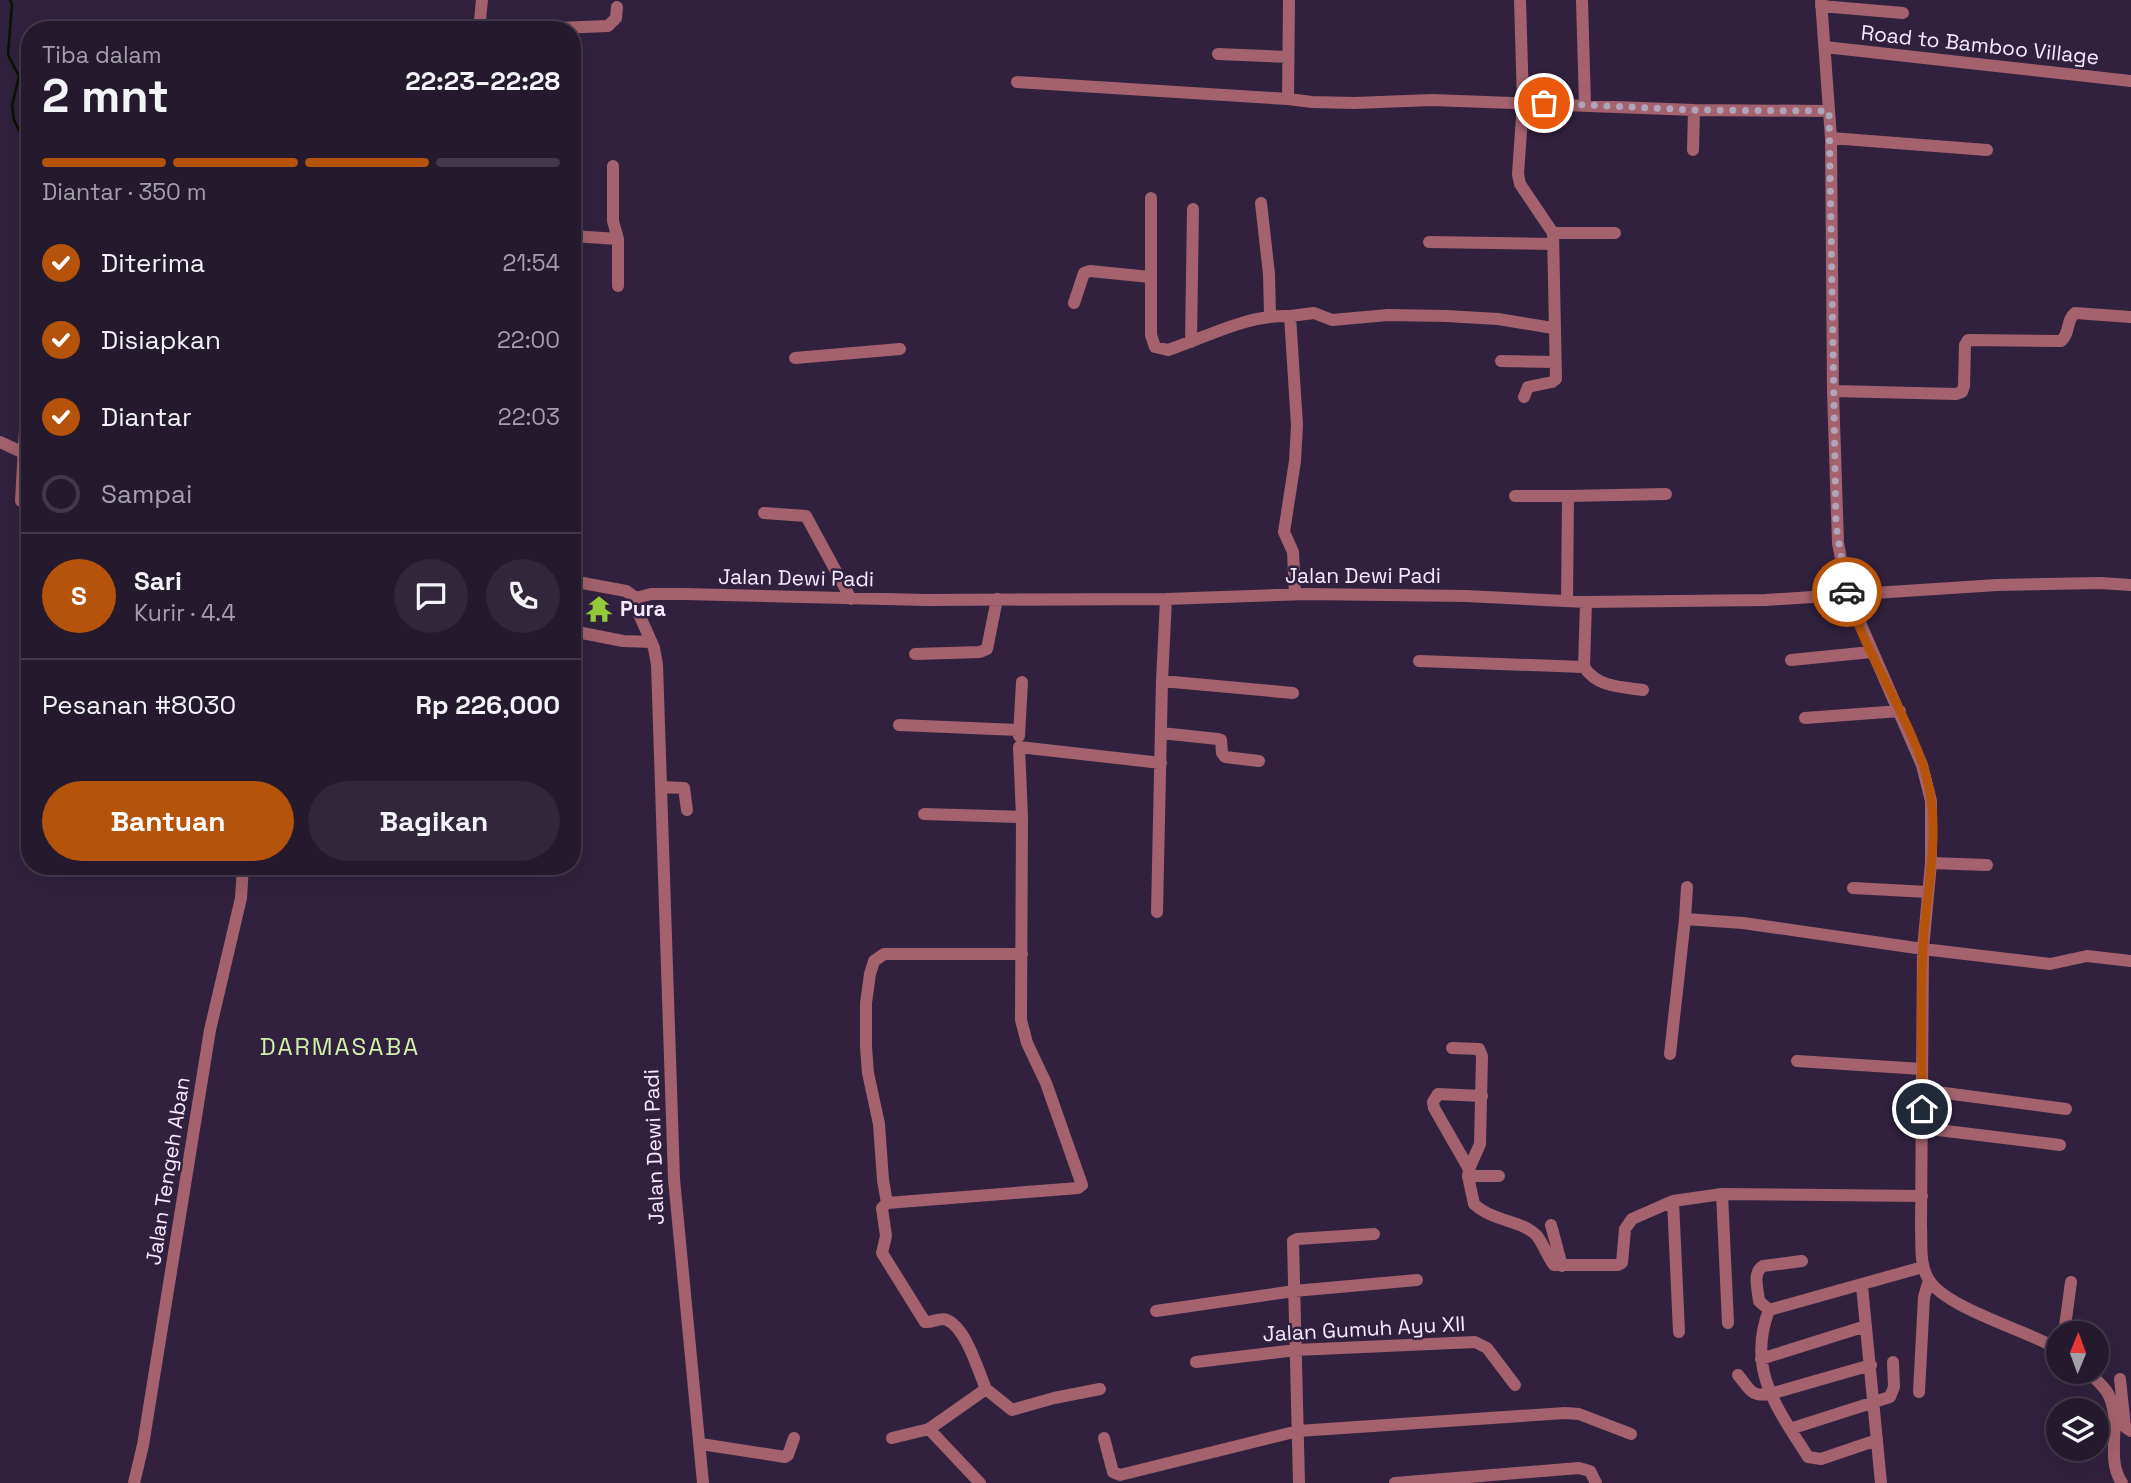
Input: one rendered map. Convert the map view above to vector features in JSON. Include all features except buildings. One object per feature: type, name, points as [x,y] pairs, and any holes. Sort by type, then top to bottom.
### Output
[{"type":"street","points":[[480,21],[482,0]]},
{"type":"street","points":[[1288,99],[1289,0]]},
{"type":"street","points":[[1520,0],[1523,102],[1518,174],[1520,184],[1552,238],[1555,362],[1555,381],[1528,387],[1524,397]]},
{"type":"street","points":[[1582,0],[1585,105]]},
{"type":"street","points":[[1902,13],[1821,3],[1830,138],[1836,525],[1848,595],[1927,779],[1932,811],[1931,863],[1923,950],[1923,1267],[1929,1280],[1947,1298],[2046,1342]]},
{"type":"street","points":[[581,27],[608,26],[616,18],[617,7]]},
{"type":"street","name":"Road to Bamboo Village","points":[[1825,47],[2131,81]]},
{"type":"street","points":[[1218,54],[1288,57]]},
{"type":"street","points":[[1017,82],[1312,102],[1432,100],[1694,110],[1829,111]]},
{"type":"street","points":[[1693,150],[1694,110]]},
{"type":"street","points":[[1830,138],[1987,150]]},
{"type":"street","points":[[613,166],[613,221],[618,239],[618,286]]},
{"type":"street","points":[[1151,198],[1151,335],[1153,346],[1161,350],[1168,350],[1270,315],[1314,313],[1327,319],[1388,315],[1498,319],[1553,328]]},
{"type":"street","points":[[1261,203],[1269,274],[1270,315]]},
{"type":"street","points":[[1191,342],[1194,209]]},
{"type":"street","points":[[1429,242],[1615,233]]},
{"type":"street","points":[[581,237],[618,239]]},
{"type":"street","points":[[1074,303],[1084,273],[1090,271],[1150,277]]},
{"type":"street","points":[[1833,391],[1956,394],[1962,392],[1964,386],[1965,345],[1968,340],[2061,341],[2065,337],[2071,315],[2075,313],[2131,317]]},
{"type":"street","points":[[1290,316],[1297,425],[1295,461],[1284,532],[1293,552],[1301,594]]},
{"type":"street","points":[[795,358],[900,349]]},
{"type":"street","points":[[1501,361],[1555,362]]},
{"type":"street","points":[[0,442],[21,452]]},
{"type":"street","points":[[1514,496],[1666,494]]},
{"type":"street","points":[[1567,496],[1567,601]]},
{"type":"street","points":[[764,513],[806,516],[848,599]]},
{"type":"street","points":[[581,583],[626,591],[636,598]]},
{"type":"street","name":"Jalan Dewi Padi","points":[[702,1483],[701,1444],[677,1235],[657,665],[651,642],[635,605],[636,598],[663,594],[828,599],[1166,599],[1301,594],[1466,596],[1586,602],[1765,600],[1997,585],[2131,585]]},
{"type":"street","points":[[915,654],[980,652],[986,649],[997,599]]},
{"type":"street","points":[[1157,912],[1166,599]]},
{"type":"street","points":[[1584,667],[1586,602]]},
{"type":"street","points":[[581,633],[651,642]]},
{"type":"street","points":[[1791,660],[1871,652]]},
{"type":"street","points":[[1419,661],[1584,667],[1597,680],[1612,686],[1643,690]]},
{"type":"street","points":[[1162,681],[1293,693]]},
{"type":"street","points":[[1023,682],[1019,730],[1022,817],[1021,1020],[1027,1043],[1046,1083],[1082,1185],[1078,1188],[887,1203],[883,1208],[886,1236],[882,1253],[925,1322],[946,1320],[962,1335],[986,1389],[1012,1410],[1064,1395],[1100,1389]]},
{"type":"street","points":[[1805,718],[1899,711]]},
{"type":"street","points":[[899,725],[1019,730]]},
{"type":"street","points":[[1161,733],[1218,739],[1222,743],[1225,757],[1259,761]]},
{"type":"street","points":[[1020,747],[1161,763]]},
{"type":"street","points":[[661,787],[684,788],[687,810]]},
{"type":"street","points":[[924,814],[1022,817]]},
{"type":"street","points":[[1931,863],[1987,865]]},
{"type":"street","name":"Jalan Tengeh Aban","points":[[134,1483],[143,1445],[210,1030],[242,898],[243,875]]},
{"type":"street","points":[[1670,1054],[1687,887]]},
{"type":"street","points":[[1853,888],[1928,892]]},
{"type":"street","points":[[1685,919],[1743,923],[1923,950],[2050,964],[2087,956],[2131,961]]},
{"type":"street","points":[[887,1203],[879,1124],[868,1073],[866,1047],[866,1003],[874,961],[884,954],[1021,954]]},
{"type":"street","points":[[1452,1048],[1481,1051],[1480,1144],[1469,1173],[1470,1193],[1474,1204],[1493,1218],[1528,1230],[1537,1236],[1552,1263],[1562,1266],[1622,1263],[1627,1223],[1672,1201],[1722,1194],[1922,1196]]},
{"type":"street","points":[[1797,1061],[1922,1069]]},
{"type":"street","points":[[1922,1090],[2066,1109]]},
{"type":"street","points":[[1469,1173],[1433,1102],[1438,1094],[1482,1096]]},
{"type":"street","points":[[1922,1128],[2060,1146]]},
{"type":"street","points":[[1469,1173],[1499,1176]]},
{"type":"street","points":[[1722,1194],[1728,1323]]},
{"type":"street","points":[[1672,1201],[1679,1332]]},
{"type":"street","points":[[1551,1225],[1562,1266]]},
{"type":"street","points":[[1299,1483],[1293,1241],[1374,1234]]},
{"type":"street","points":[[1769,1311],[1759,1301],[1756,1274],[1758,1269],[1763,1265],[1802,1261]]},
{"type":"street","points":[[1769,1311],[1923,1267]]},
{"type":"street","points":[[1156,1311],[1294,1291],[1417,1280]]},
{"type":"street","points":[[1919,1392],[1924,1297],[1929,1280]]},
{"type":"street","points":[[2066,1321],[2071,1282]]},
{"type":"street","points":[[1862,1286],[1881,1483]]},
{"type":"street","points":[[1769,1311],[1762,1336],[1762,1373],[1770,1394],[1808,1457],[1815,1460],[1877,1440]]},
{"type":"street","points":[[1761,1359],[1866,1326]]},
{"type":"street","name":"Jalan Gumuh Ayu XII","points":[[1196,1362],[1296,1350],[1475,1342],[1487,1348],[1515,1385]]},
{"type":"street","points":[[1790,1429],[1892,1395],[1893,1362]]},
{"type":"street","points":[[1738,1375],[1755,1395],[1770,1394],[1871,1365]]},
{"type":"street","points":[[2120,1379],[2125,1427],[2131,1431]]},
{"type":"street","points":[[2100,1384],[2112,1402],[2116,1434],[2115,1465],[2122,1483]]},
{"type":"street","points":[[892,1438],[933,1426],[986,1389]]},
{"type":"street","points":[[1104,1438],[1113,1472],[1120,1475],[1298,1431],[1565,1413],[1579,1414],[1632,1434]]},
{"type":"street","points":[[933,1426],[980,1483]]},
{"type":"street","points":[[701,1444],[785,1457],[794,1438]]},
{"type":"street","points":[[1395,1483],[1579,1468],[1591,1471],[1596,1483]]},
{"type":"waterway","points":[[10,0],[12,4],[8,55],[19,76],[12,106],[14,120],[21,135]]},
{"type":"way so far","points":[[1544,103],[1694,110],[1829,111],[1836,525],[1847,592]]},
{"type":"place","name":"Pura","points":[[599,609]]},
{"type":"district","name":"DARMASABA","points":[[340,1047]]},
{"type":"route","points":[[1847,592],[1922,765],[1931,800],[1931,863],[1923,950],[1922,1109]]}]
